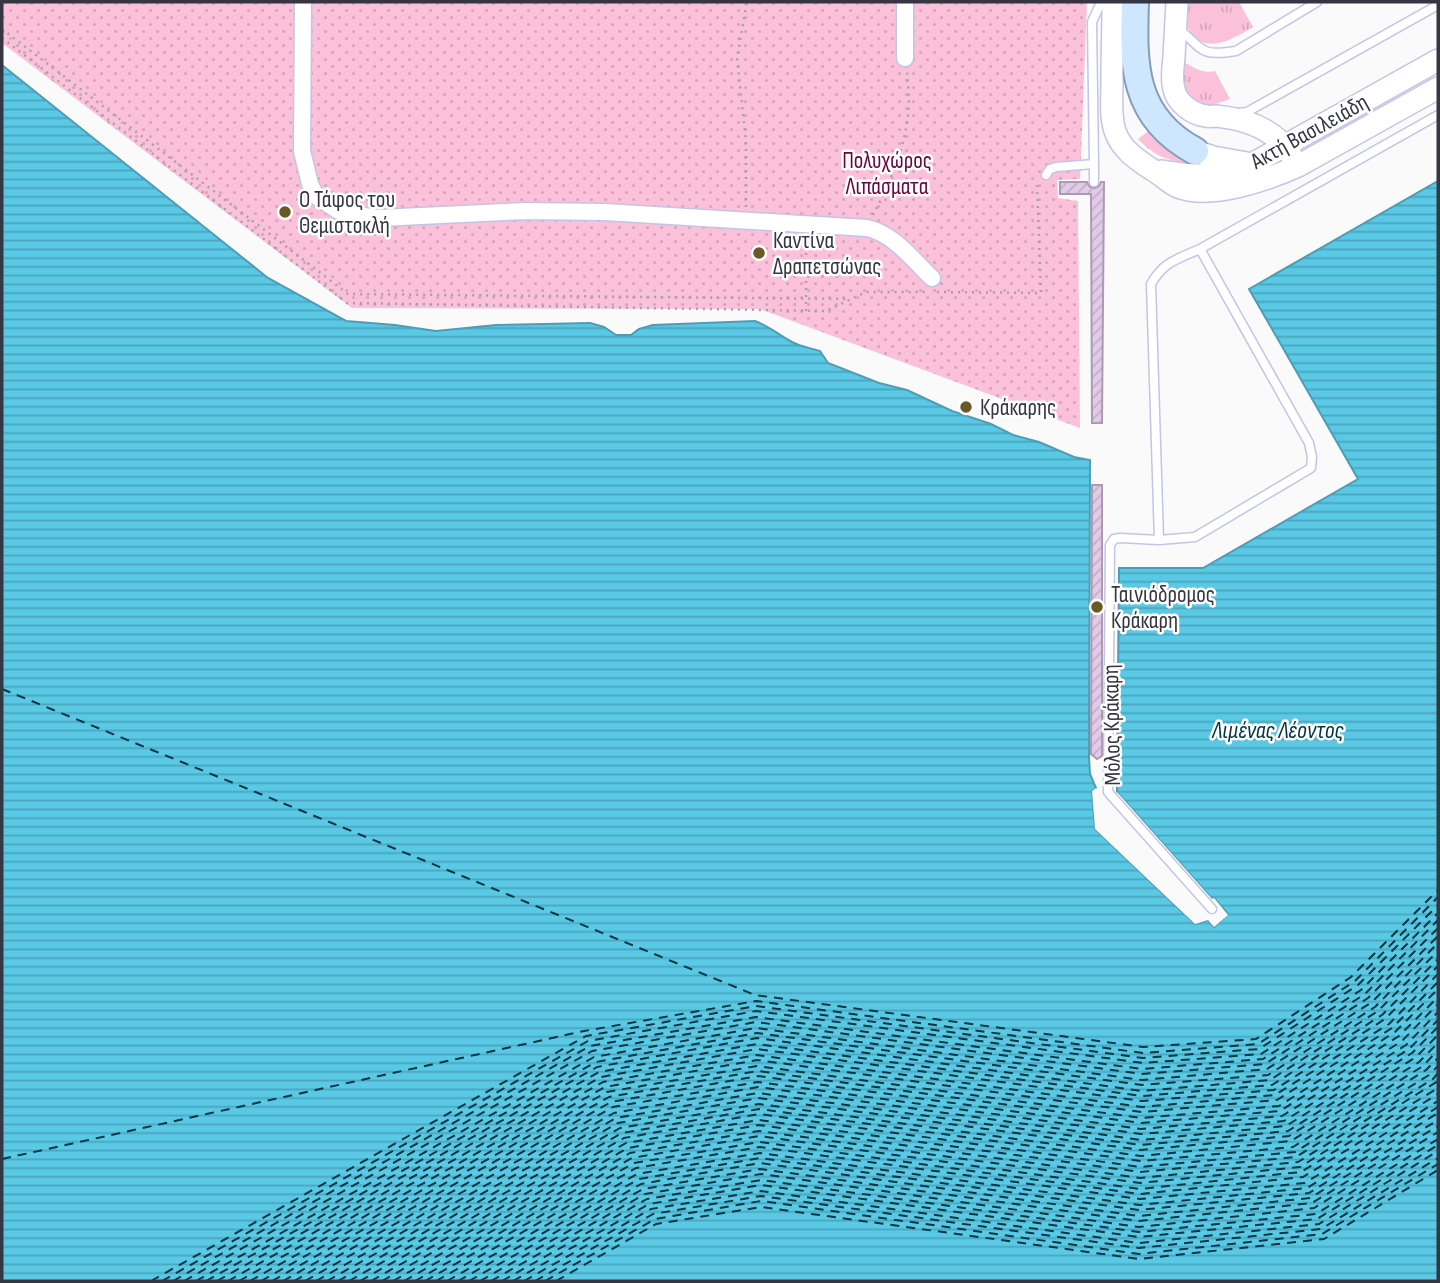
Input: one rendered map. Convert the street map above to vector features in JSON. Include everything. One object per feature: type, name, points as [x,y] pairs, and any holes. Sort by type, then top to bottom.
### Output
[{"type":"main road","points":[[1135,2],[1134,45],[1140,89],[1160,123],[1180,142],[1195,150]]},
{"type":"street","points":[[303,2],[302,151],[310,184],[316,196],[337,210],[379,218],[526,211],[605,212],[867,228],[891,238],[932,278]]},
{"type":"street","points":[[905,2],[905,58]]},
{"type":"street","points":[[1113,2],[1112,105],[1115,131],[1129,153],[1153,169]]},
{"type":"street","points":[[1177,2],[1174,90],[1178,100],[1205,116],[1262,128],[1279,138],[1297,166]]},
{"type":"street","name":"Ακτή Βασιλειάδη","points":[[1153,169],[1185,175],[1209,175],[1231,172],[1252,164],[1438,60]]},
{"type":"street","name":"Ακτή Βασιλειάδη","points":[[1153,169],[1172,184],[1187,190],[1208,191],[1259,181],[1297,166],[1438,88]]},
{"type":"street","points":[[1195,150],[1213,157],[1252,164]]},
{"type":"lane","points":[[1094,182],[1092,22],[1101,2]]},
{"type":"lane","points":[[1176,27],[1207,52],[1236,51],[1317,2]]},
{"type":"lane","points":[[1215,116],[1247,112],[1438,5]]},
{"type":"lane","points":[[1200,249],[1309,443],[1311,468],[1195,537],[1159,540],[1151,284],[1158,270],[1311,188],[1438,115]]},
{"type":"lane","points":[[1046,175],[1050,169],[1056,167],[1094,164]]},
{"type":"lane","points":[[1297,166],[1311,188]]},
{"type":"lane","name":"Μόλος Κράκαρη","points":[[1159,540],[1120,538],[1114,539],[1110,545],[1108,792],[1212,909]]},
{"type":"path","points":[[746,220],[746,141],[737,58],[747,2]]},
{"type":"path","points":[[2,29],[348,294],[852,299]]},
{"type":"path","points":[[2,38],[347,303],[826,311],[866,292],[1041,293],[1037,184]]},
{"type":"path","points":[[867,228],[886,190],[908,115],[905,58]]},
{"type":"path","points":[[806,224],[806,311]]},
{"type":"green space","name":"Πολυχώρος Λιπάσματα","points":[[2,2],[1087,2],[1080,179],[1057,180],[1058,198],[1078,201],[1080,428],[760,309],[352,308],[2,43]]},
{"type":"green space","points":[[1186,2],[1239,2],[1253,27],[1222,42],[1206,43],[1192,34],[1186,25]]},
{"type":"green space","points":[[1182,61],[1202,71],[1215,71],[1230,99],[1210,106],[1195,102],[1181,80]]},
{"type":"green space","points":[[1151,129],[1196,163],[1179,162],[1157,155],[1138,139]]},
{"type":"water","name":"Λιμένας Λέοντος","points":[[2,65],[268,278],[346,321],[436,331],[496,325],[590,323],[604,327],[616,335],[631,335],[639,329],[653,325],[755,321],[795,344],[820,351],[828,363],[879,383],[907,390],[1013,435],[1090,460],[1089,757],[1090,774],[1096,788],[1092,791],[1095,829],[1195,924],[1208,920],[1214,927],[1228,914],[1117,792],[1119,568],[1203,568],[1358,479],[1249,289],[1438,181],[1438,1281],[2,1281]]},
{"type":"pier","points":[[1096,788],[1099,828],[1196,920],[1209,917],[1215,922],[1223,914],[1115,794],[1117,792],[1228,915],[1214,927],[1208,920],[1195,924],[1095,829],[1092,791]]},
{"type":"building","points":[[1060,182],[1087,182],[1090,187],[1095,188],[1104,182],[1102,423],[1092,423],[1091,194],[1060,194]]},
{"type":"building","points":[[1092,485],[1102,485],[1102,756],[1097,759],[1091,754]]},
{"type":"ferry route","points":[[2,689],[755,995],[1143,1047],[1256,1039],[1351,977],[1438,890]]},
{"type":"ferry route","points":[[2,1159],[584,1031],[756,1001],[1143,1053],[1258,1044],[1355,981],[1438,897]]},
{"type":"ferry route","points":[[151,1281],[586,1036],[756,1006],[1143,1058],[1259,1049],[1358,985],[1438,905]]},
{"type":"ferry route","points":[[162,1281],[588,1041],[756,1011],[1143,1063],[1261,1054],[1361,990],[1438,913]]},
{"type":"ferry route","points":[[173,1281],[590,1046],[756,1017],[1142,1069],[1263,1059],[1365,994],[1438,920]]},
{"type":"ferry route","points":[[184,1281],[592,1051],[756,1022],[1142,1074],[1265,1064],[1368,998],[1438,928]]},
{"type":"ferry route","points":[[196,1281],[594,1057],[756,1028],[1142,1080],[1267,1069],[1372,1002],[1438,936]]},
{"type":"ferry route","points":[[206,1281],[596,1062],[757,1033],[1142,1085],[1268,1075],[1375,1007],[1438,943]]},
{"type":"ferry route","points":[[217,1281],[597,1067],[757,1038],[1142,1091],[1270,1080],[1378,1011],[1438,951]]},
{"type":"ferry route","points":[[228,1281],[599,1072],[757,1044],[1142,1096],[1272,1085],[1382,1015],[1438,959]]},
{"type":"ferry route","points":[[239,1281],[601,1077],[757,1049],[1142,1101],[1274,1090],[1385,1019],[1438,966]]},
{"type":"ferry route","points":[[250,1281],[603,1082],[757,1055],[1142,1107],[1275,1095],[1389,1024],[1438,974]]},
{"type":"ferry route","points":[[261,1281],[605,1087],[757,1060],[1142,1112],[1277,1100],[1392,1028],[1438,982]]},
{"type":"ferry route","points":[[272,1281],[607,1092],[757,1066],[1142,1118],[1279,1106],[1395,1032],[1438,989]]},
{"type":"ferry route","points":[[283,1281],[609,1097],[758,1071],[1141,1123],[1280,1111],[1399,1036],[1438,997]]},
{"type":"ferry route","points":[[294,1281],[611,1102],[758,1076],[1141,1129],[1282,1116],[1402,1041],[1438,1004]]},
{"type":"ferry route","points":[[305,1281],[613,1107],[758,1082],[1141,1134],[1284,1121],[1406,1045],[1438,1012]]},
{"type":"ferry route","points":[[316,1281],[614,1113],[758,1087],[1141,1140],[1286,1126],[1409,1049],[1438,1020]]},
{"type":"ferry route","points":[[327,1281],[616,1118],[758,1093],[1141,1145],[1288,1131],[1412,1053],[1438,1027]]},
{"type":"ferry route","points":[[338,1281],[618,1123],[758,1098],[1141,1150],[1289,1136],[1416,1057],[1438,1035]]},
{"type":"ferry route","points":[[349,1281],[620,1128],[759,1104],[1141,1156],[1291,1141],[1419,1062],[1438,1043]]},
{"type":"ferry route","points":[[360,1281],[622,1133],[759,1109],[1141,1161],[1293,1147],[1423,1066],[1438,1050]]},
{"type":"ferry route","points":[[371,1281],[624,1138],[759,1114],[1140,1167],[1295,1152],[1426,1070],[1438,1058]]},
{"type":"ferry route","points":[[382,1281],[626,1143],[759,1120],[1140,1172],[1296,1157],[1429,1075],[1438,1066]]},
{"type":"ferry route","points":[[393,1281],[628,1148],[759,1125],[1140,1178],[1298,1162],[1433,1079],[1438,1073]]},
{"type":"ferry route","points":[[404,1281],[630,1153],[759,1131],[1140,1183],[1300,1167],[1438,1081]]},
{"type":"ferry route","points":[[415,1281],[632,1158],[759,1136],[1140,1189],[1301,1172],[1438,1088]]},
{"type":"ferry route","points":[[425,1281],[634,1163],[760,1142],[1140,1194],[1303,1177],[1438,1094]]},
{"type":"ferry route","points":[[436,1281],[636,1168],[760,1147],[1140,1199],[1305,1183],[1438,1101]]},
{"type":"ferry route","points":[[447,1281],[637,1174],[760,1153],[1140,1205],[1307,1188],[1438,1107]]},
{"type":"ferry route","points":[[458,1281],[639,1179],[760,1158],[1139,1210],[1309,1193],[1438,1113]]},
{"type":"ferry route","points":[[469,1281],[641,1184],[760,1163],[1139,1216],[1310,1198],[1438,1120]]},
{"type":"ferry route","points":[[480,1281],[643,1189],[760,1169],[1139,1221],[1312,1203],[1438,1126]]},
{"type":"ferry route","points":[[491,1281],[645,1194],[761,1174],[1139,1227],[1314,1208],[1438,1132]]},
{"type":"ferry route","points":[[502,1281],[647,1199],[761,1180],[1139,1232],[1316,1214],[1438,1139]]},
{"type":"ferry route","points":[[513,1281],[649,1204],[761,1185],[1139,1237],[1317,1219],[1438,1145]]},
{"type":"ferry route","points":[[524,1281],[651,1209],[761,1191],[1139,1243],[1319,1224],[1438,1151]]},
{"type":"ferry route","points":[[535,1281],[653,1214],[761,1196],[1139,1248],[1321,1229],[1438,1158]]},
{"type":"ferry route","points":[[545,1281],[655,1219],[761,1201],[1139,1254],[1322,1234],[1438,1164]]},
{"type":"ferry route","points":[[556,1281],[656,1224],[761,1207],[1139,1259],[1324,1239],[1438,1170]]},
{"type":"place","name":"Ο Τάφος του Θεμιστοκλή","points":[[285,212]]},
{"type":"place","name":"Καντίνα Δραπετσώνας","points":[[759,253]]},
{"type":"place","name":"Κράκαρης","points":[[966,407]]},
{"type":"place","name":"Ταινιόδρομος Κράκαρη","points":[[1097,607]]}]
